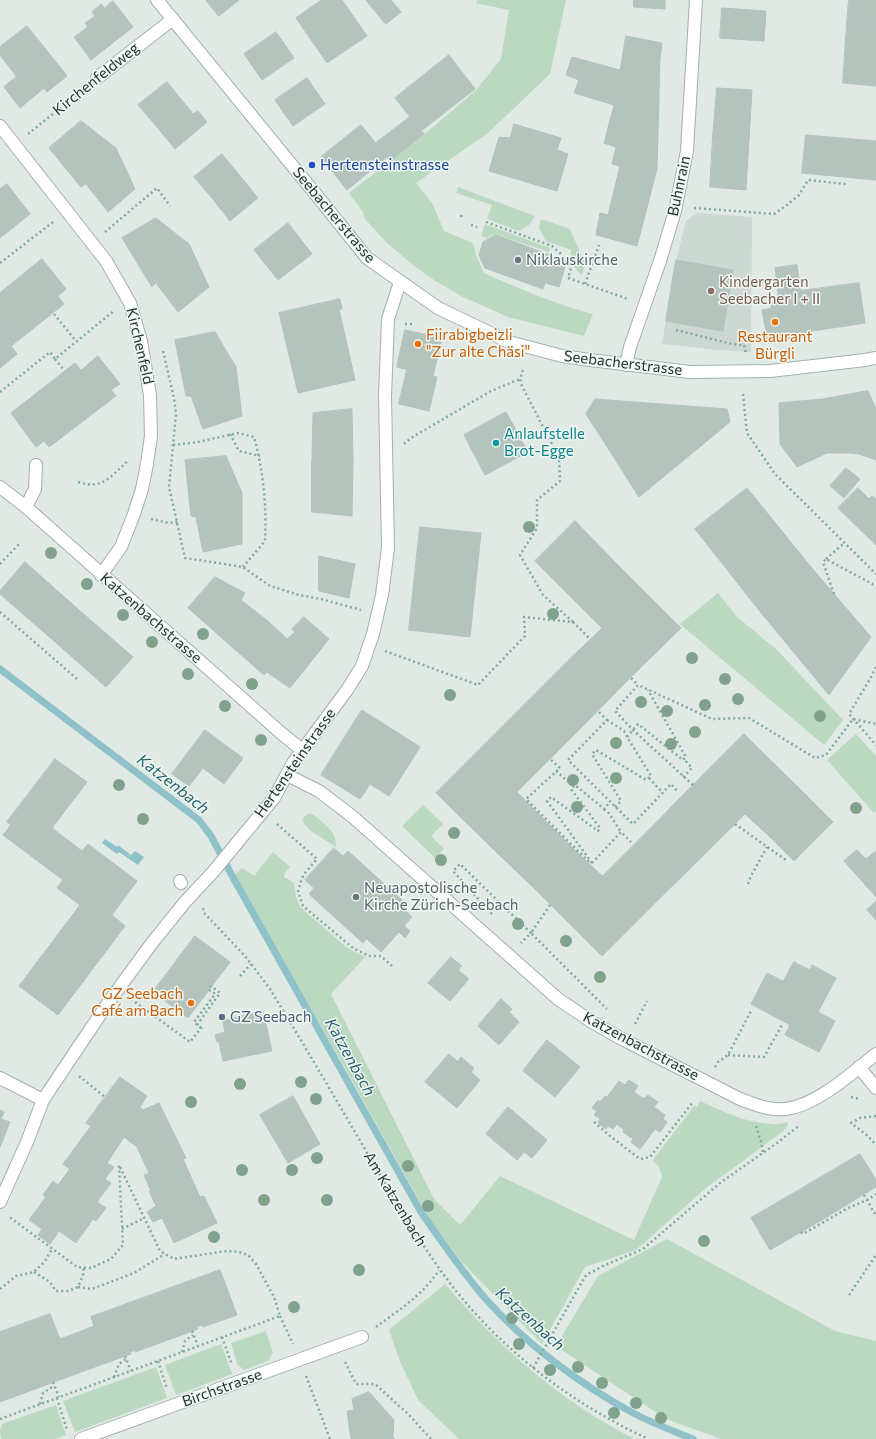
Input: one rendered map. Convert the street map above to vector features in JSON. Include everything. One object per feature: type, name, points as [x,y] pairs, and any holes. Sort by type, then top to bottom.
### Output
[{"type":"street","name":"Seebacherstrasse","points":[[157,0],[367,258],[438,308],[509,342],[562,356],[626,365],[690,372],[770,371],[876,358]]},
{"type":"street","name":"Buhnrain","points":[[626,365],[630,347],[660,261],[677,203],[687,150],[696,0]]},
{"type":"street","name":"Kirchenfeldweg","points":[[97,78],[173,19]]},
{"type":"street","name":"Kirchenfeld","points":[[0,126],[106,261],[130,303],[141,341],[150,395],[151,436],[147,464],[142,489],[121,547],[101,575]]},
{"type":"street","name":"Hertensteinstrasse","points":[[0,1202],[27,1142],[43,1100],[108,1003],[152,943],[185,902],[213,872],[274,798],[288,775],[293,763],[347,690],[362,666],[373,634],[382,595],[388,548],[385,396],[388,319],[400,282]]},
{"type":"street","points":[[26,507],[35,489],[36,465]]},
{"type":"street","name":"Katzenbachstrasse","points":[[0,487],[26,507],[101,575],[302,750]]},
{"type":"street","name":"Katzenbachstrasse","points":[[288,775],[319,791],[353,817],[558,998],[592,1022],[620,1038],[757,1106],[784,1110],[809,1103],[860,1067]]},
{"type":"street","points":[[876,1054],[860,1067],[876,1088]]},
{"type":"street","points":[[0,1078],[43,1100]]},
{"type":"street","name":"Birchstrasse","points":[[81,1439],[362,1337]]},
{"type":"path","name":"Kirchenfeldweg","points":[[32,140],[26,135],[97,78]]},
{"type":"path","points":[[693,208],[774,214],[787,206],[799,195],[808,180],[846,184]]},
{"type":"path","points":[[99,228],[103,234],[157,188],[170,206]]},
{"type":"path","points":[[461,217],[462,213]]},
{"type":"path","points":[[0,263],[58,218]]},
{"type":"path","points":[[486,222],[552,246],[560,252],[571,268],[568,278],[620,296]]},
{"type":"path","points":[[471,226],[477,227]]},
{"type":"path","points":[[585,284],[599,245]]},
{"type":"path","points":[[55,359],[119,307]]},
{"type":"path","points":[[54,314],[76,341]]},
{"type":"path","points":[[676,330],[732,344],[744,345],[746,354]]},
{"type":"path","points":[[161,346],[176,414],[169,488],[185,558],[243,567],[270,586],[298,595],[321,599],[362,610]]},
{"type":"path","points":[[0,392],[50,352],[64,370]]},
{"type":"path","points":[[523,370],[520,379],[521,384],[559,458],[560,481],[537,500],[537,528],[520,555],[543,595],[590,639]]},
{"type":"path","points":[[401,450],[405,443],[424,430],[491,391],[520,379]]},
{"type":"path","points":[[743,394],[747,433],[775,474],[876,574]]},
{"type":"path","points":[[173,445],[198,442],[238,433],[254,437],[260,456],[264,503],[265,540],[243,567]]},
{"type":"path","points":[[230,434],[239,451],[260,456]]},
{"type":"path","points":[[78,482],[95,485],[106,481],[115,475],[134,456]]},
{"type":"path","points":[[155,520],[169,523],[178,522]]},
{"type":"path","points":[[834,594],[823,562],[844,543]]},
{"type":"path","points":[[0,564],[19,544]]},
{"type":"path","points":[[826,559],[876,586]]},
{"type":"path","points":[[0,612],[77,679]]},
{"type":"path","points":[[384,650],[478,685],[525,636],[524,617],[573,622]]},
{"type":"path","points":[[876,667],[849,714],[876,745]]},
{"type":"path","points":[[870,679],[876,674]]},
{"type":"path","points":[[631,678],[638,685],[712,719],[749,718],[815,758],[826,755],[853,719]]},
{"type":"path","points":[[638,685],[615,711],[633,730],[692,785]]},
{"type":"path","points":[[647,689],[686,757],[684,759]]},
{"type":"path","points":[[599,712],[607,720],[624,731],[628,736],[651,776],[649,778],[663,793]]},
{"type":"path","points":[[853,719],[876,724]]},
{"type":"path","points":[[607,720],[568,760],[633,824],[671,784],[678,792]]},
{"type":"path","points":[[628,736],[638,724],[682,760],[684,759],[692,768],[683,777]]},
{"type":"path","points":[[615,807],[621,801],[592,754],[596,750],[646,780],[649,778]]},
{"type":"path","points":[[551,760],[560,768],[526,799],[591,864]]},
{"type":"path","points":[[556,771],[573,786],[574,785],[608,812],[631,842]]},
{"type":"path","points":[[573,786],[571,789],[600,828],[598,831],[551,797],[547,801],[591,864]]},
{"type":"path","points":[[604,809],[610,802]]},
{"type":"path","points":[[277,824],[317,859],[304,874],[301,881],[298,892],[303,906],[353,948],[369,956],[381,956],[393,967]]},
{"type":"path","points":[[735,824],[786,860]]},
{"type":"path","points":[[591,864],[622,832]]},
{"type":"path","points":[[748,884],[767,847]]},
{"type":"path","points":[[494,917],[453,871],[460,864],[610,1012]]},
{"type":"path","name":"Am Katzenbach","points":[[201,904],[205,914],[245,956],[281,1007],[403,1213],[439,1270],[479,1317],[533,1368],[604,1416],[648,1439]]},
{"type":"path","points":[[520,945],[531,933],[550,905]]},
{"type":"path","points":[[240,976],[251,964]]},
{"type":"path","points":[[197,1025],[220,993],[212,986]]},
{"type":"path","points":[[128,997],[190,1042],[201,1027],[194,1022],[216,995],[209,990]]},
{"type":"path","points":[[635,1024],[647,1001]]},
{"type":"path","points":[[715,1068],[718,1062],[728,1055],[752,1009]]},
{"type":"path","points":[[728,1055],[764,1057],[782,1025]]},
{"type":"path","points":[[74,1072],[105,1097]]},
{"type":"path","points":[[594,1122],[640,1159],[650,1157],[693,1102]]},
{"type":"path","points":[[876,1116],[860,1118],[851,1123],[868,1136],[876,1145]]},
{"type":"path","points":[[533,1368],[539,1360],[586,1275],[643,1249],[720,1183],[801,1124]]},
{"type":"path","points":[[756,1126],[763,1153]]},
{"type":"path","points":[[7,1216],[77,1267],[91,1268],[111,1259],[123,1245],[118,1165],[160,1251],[174,1259],[227,1251],[239,1252],[248,1255],[256,1264],[274,1297],[280,1316],[330,1439]]},
{"type":"path","points":[[801,1232],[803,1234],[847,1207],[867,1200],[876,1194]]},
{"type":"path","points":[[864,1195],[876,1216]]},
{"type":"path","points":[[122,1229],[144,1218]]},
{"type":"path","points":[[0,1289],[16,1276],[34,1272],[45,1261],[52,1249]]},
{"type":"path","points":[[34,1272],[50,1282],[56,1291],[68,1291],[78,1287],[92,1289],[128,1276],[165,1254]]},
{"type":"path","points":[[849,1295],[876,1255]]},
{"type":"path","points":[[78,1287],[83,1275],[84,1267]]},
{"type":"path","points":[[362,1337],[421,1293],[432,1281],[439,1270]]},
{"type":"path","points":[[0,1419],[280,1316]]},
{"type":"path","points":[[192,1331],[198,1346]]},
{"type":"path","points":[[182,1352],[185,1341],[194,1335]]},
{"type":"path","points":[[222,1337],[237,1382]]},
{"type":"path","points":[[337,1346],[356,1384],[375,1384],[408,1414],[431,1439]]},
{"type":"path","points":[[114,1377],[119,1364],[126,1358],[131,1371]]},
{"type":"path","points":[[158,1361],[173,1406]]},
{"type":"path","points":[[53,1382],[68,1432]]},
{"type":"path","points":[[40,1404],[43,1393],[54,1386]]},
{"type":"shaded area","name":"Kindergarten Seebacher I + II","points":[[696,213],[752,217],[751,352],[662,344],[676,260],[686,221]]},
{"type":"green space","points":[[477,0],[566,0],[550,74],[488,133],[416,183],[432,203],[444,231],[473,243],[476,255],[484,273],[551,301],[593,314],[584,336],[508,317],[461,296],[434,280],[413,265],[387,243],[364,218],[363,212],[349,193],[425,134],[476,90],[501,59],[509,10],[476,3]]},
{"type":"green space","points":[[458,187],[535,216],[529,225],[519,231],[487,219],[492,205],[456,193]]},
{"type":"green space","points":[[541,219],[570,229],[585,264],[582,274],[579,273],[571,262],[571,250],[546,241],[539,228]]},
{"type":"green space","points":[[485,224],[550,248],[549,252],[495,234],[487,238],[481,236]]},
{"type":"green space","points":[[718,593],[736,616],[777,650],[843,720],[824,745],[680,624]]},
{"type":"green space","points":[[856,734],[876,756],[876,811],[874,813],[827,760]]},
{"type":"green space","points":[[423,805],[443,824],[431,836],[444,849],[435,858],[402,826]]},
{"type":"green space","points":[[308,814],[312,814],[329,828],[336,841],[336,847],[311,831],[304,824],[303,818]]},
{"type":"green space","points":[[273,852],[290,867],[285,873],[284,877],[294,883],[296,897],[300,907],[346,947],[365,957],[331,994],[434,1199],[460,1225],[500,1176],[634,1240],[662,1177],[659,1167],[653,1160],[694,1106],[697,1107],[700,1101],[726,1113],[753,1122],[780,1124],[788,1122],[787,1127],[706,1188],[636,1250],[585,1267],[542,1344],[461,1261],[430,1220],[345,1068],[241,888],[235,875],[242,868],[255,876]]},
{"type":"green space","points":[[667,1239],[835,1331],[876,1341],[876,1439],[721,1439],[666,1419],[556,1346],[598,1276]]},
{"type":"green space","points":[[445,1284],[465,1307],[509,1351],[532,1371],[582,1408],[608,1425],[635,1439],[459,1439],[418,1400],[399,1359],[389,1330]]},
{"type":"green space","points":[[266,1331],[273,1353],[268,1361],[244,1370],[237,1364],[231,1343]]},
{"type":"green space","points":[[221,1344],[232,1374],[176,1395],[165,1365]]},
{"type":"green space","points":[[156,1367],[167,1398],[75,1432],[63,1401]]},
{"type":"green space","points":[[56,1405],[66,1435],[55,1439],[1,1439],[0,1430],[2,1424]]},
{"type":"water","points":[[105,839],[117,847],[118,845],[131,855],[135,851],[144,857],[138,865],[119,852],[117,854],[102,843]]},
{"type":"building","points":[[206,0],[239,0],[219,16]]},
{"type":"building","points":[[322,0],[342,0],[367,36],[327,63],[296,18]]},
{"type":"building","points":[[366,0],[391,0],[401,12],[386,24]]},
{"type":"building","points":[[634,0],[665,0],[665,9],[634,7]]},
{"type":"building","points":[[849,0],[876,0],[876,25],[847,23]]},
{"type":"building","points":[[113,1],[133,27],[91,60],[74,37],[88,27],[85,23],[95,16],[92,12],[101,4],[104,8]]},
{"type":"building","points":[[722,8],[766,11],[764,41],[720,38]]},
{"type":"building","points":[[847,23],[876,25],[876,86],[843,83]]},
{"type":"building","points":[[27,26],[48,52],[17,77],[0,55],[0,47]]},
{"type":"building","points":[[276,32],[294,58],[262,80],[244,54]]},
{"type":"building","points":[[626,36],[662,43],[660,59],[657,169],[637,246],[596,235],[600,213],[608,215],[620,166],[612,164],[616,147],[604,143],[614,105],[574,93],[579,80],[566,75],[572,57],[620,70]]},
{"type":"building","points":[[48,52],[67,76],[47,92],[44,88],[20,108],[4,87]]},
{"type":"building","points":[[449,55],[475,89],[421,131],[395,98]]},
{"type":"building","points":[[307,78],[325,104],[293,126],[275,100]]},
{"type":"building","points":[[167,82],[185,104],[157,127],[138,105]]},
{"type":"building","points":[[717,88],[752,90],[749,140],[713,137]]},
{"type":"building","points":[[185,104],[193,114],[198,111],[207,122],[175,149],[157,127]]},
{"type":"building","points":[[410,117],[424,134],[390,161],[376,143]]},
{"type":"building","points":[[81,121],[116,148],[135,189],[108,212],[86,184],[81,187],[49,148]]},
{"type":"building","points":[[514,124],[561,138],[557,150],[568,154],[557,191],[489,171],[499,137],[510,138]]},
{"type":"building","points":[[361,125],[387,157],[347,190],[321,157]]},
{"type":"building","points":[[806,135],[876,141],[876,180],[802,173]]},
{"type":"building","points":[[713,137],[749,140],[746,190],[710,187]]},
{"type":"building","points":[[222,154],[240,176],[212,198],[194,177]]},
{"type":"building","points":[[240,176],[258,198],[230,221],[212,198]]},
{"type":"building","points":[[7,184],[30,214],[0,238],[0,189]]},
{"type":"building","points":[[156,218],[189,244],[209,287],[178,312],[156,283],[152,287],[122,238]]},
{"type":"building","points":[[288,223],[312,254],[278,280],[254,250]]},
{"type":"building","name":"Niklauskirche","points":[[496,235],[555,257],[554,263],[565,267],[559,287],[545,283],[543,289],[485,268],[479,255],[483,242]]},
{"type":"building","points":[[42,259],[66,289],[58,296],[64,304],[15,343],[0,324],[0,293]]},
{"type":"building","name":"Kindergarten Seebacher I + II","points":[[676,260],[733,270],[723,331],[666,321]]},
{"type":"building","points":[[797,265],[807,336],[768,343],[762,310],[771,308],[771,303],[779,301],[775,268]]},
{"type":"building","points":[[859,283],[865,323],[806,332],[800,291]]},
{"type":"building","points":[[340,299],[342,309],[339,309],[355,380],[298,393],[279,313]]},
{"type":"building","points":[[0,324],[15,343],[11,346],[17,354],[0,368]]},
{"type":"building","points":[[405,330],[442,338],[433,376],[397,367]]},
{"type":"building","points":[[215,332],[236,367],[242,416],[203,429],[191,396],[186,396],[175,340]]},
{"type":"building","points":[[98,356],[120,384],[111,390],[116,396],[49,447],[44,441],[36,447],[11,413],[75,363],[81,370]]},
{"type":"building","points":[[407,370],[437,377],[429,411],[399,404]]},
{"type":"building","points":[[868,391],[876,409],[876,460],[859,454],[827,453],[797,467],[780,444],[779,403],[822,399]]},
{"type":"building","points":[[595,399],[727,409],[730,422],[639,497],[586,414]]},
{"type":"building","points":[[352,409],[353,462],[312,461],[313,413]]},
{"type":"building","name":"Anlaufstelle Brot-Egge","points":[[506,412],[528,452],[485,475],[464,435]]},
{"type":"building","points":[[226,456],[242,493],[242,544],[203,552],[196,517],[191,516],[185,460]]},
{"type":"building","points":[[312,461],[353,462],[352,516],[312,512]]},
{"type":"building","points":[[846,468],[860,479],[844,498],[830,486]]},
{"type":"building","points":[[747,488],[811,567],[758,609],[695,529]]},
{"type":"building","points":[[858,488],[869,499],[872,496],[876,499],[876,545],[838,508]]},
{"type":"building","points":[[575,521],[618,565],[607,577],[612,581],[600,593],[595,588],[578,604],[535,561]]},
{"type":"building","points":[[420,527],[481,533],[470,637],[409,630]]},
{"type":"building","points":[[319,556],[355,564],[349,598],[319,591]]},
{"type":"building","points":[[25,562],[79,610],[54,641],[0,594],[0,591]]},
{"type":"building","points":[[618,565],[681,628],[627,681],[616,670],[610,675],[598,664],[593,669],[576,653],[602,628],[578,604],[595,588],[600,593],[612,581],[607,577]]},
{"type":"building","points":[[811,567],[871,637],[829,695],[758,609]]},
{"type":"building","points":[[215,577],[245,593],[241,600],[269,622],[240,654],[188,608]]},
{"type":"building","points":[[79,610],[133,657],[106,687],[54,641]]},
{"type":"building","points":[[304,617],[329,639],[290,688],[267,672],[264,675],[240,654],[269,622],[287,639],[295,632],[292,629]]},
{"type":"building","points":[[576,653],[593,669],[598,664],[610,675],[616,670],[627,681],[579,730],[570,720],[564,726],[551,713],[546,718],[528,701]]},
{"type":"building","points":[[528,701],[546,718],[551,713],[564,726],[570,720],[579,730],[520,789],[504,773],[510,768],[497,755],[503,750],[491,738]]},
{"type":"building","points":[[362,710],[420,747],[389,796],[370,784],[360,799],[321,775]]},
{"type":"building","points":[[205,730],[243,758],[224,784],[203,768],[189,786],[172,774]]},
{"type":"building","points":[[744,734],[807,796],[798,806],[792,801],[781,813],[787,818],[769,836],[745,814],[742,817],[727,802],[735,794],[724,783],[717,791],[701,777]]},
{"type":"building","points":[[491,738],[503,750],[497,755],[510,768],[504,773],[520,789],[517,792],[543,818],[532,829],[524,822],[512,834],[507,829],[490,846],[436,793]]},
{"type":"building","points":[[55,759],[87,782],[52,828],[82,851],[88,844],[137,881],[112,915],[125,926],[58,1015],[19,986],[80,905],[57,888],[63,880],[3,835],[11,825],[7,822]]},
{"type":"building","points":[[701,777],[717,791],[724,783],[735,794],[727,802],[742,817],[704,855],[693,845],[688,850],[674,836],[669,841],[654,825]]},
{"type":"building","points":[[807,796],[833,822],[794,861],[769,836],[787,818],[781,813],[792,801],[798,806]]},
{"type":"building","points":[[543,818],[578,853],[568,863],[573,868],[560,880],[556,876],[539,893],[490,846],[507,829],[512,834],[524,822],[532,829]]},
{"type":"building","points":[[654,825],[669,841],[674,836],[688,850],[693,845],[704,855],[656,902],[646,892],[640,897],[628,885],[622,891],[605,874]]},
{"type":"building","name":"Neuapostolische Kirche Zürich-Seebach","points":[[334,848],[343,856],[348,851],[402,900],[399,904],[412,917],[404,926],[410,931],[405,938],[399,932],[381,952],[367,939],[363,943],[309,894],[314,888],[305,880]]},
{"type":"building","points":[[857,850],[866,859],[876,851],[876,897],[844,861]]},
{"type":"building","points":[[578,853],[602,876],[605,874],[622,891],[628,885],[640,897],[646,892],[656,902],[602,956],[539,893],[556,876],[560,880],[573,868],[568,863]]},
{"type":"building","points":[[876,901],[876,920],[867,910]]},
{"type":"building","name":"GZ Seebach","points":[[195,936],[230,962],[188,1018],[153,992]]},
{"type":"building","points":[[451,957],[462,966],[458,970],[469,979],[450,1001],[428,983]]},
{"type":"building","points":[[794,962],[810,970],[812,965],[836,978],[818,1012],[835,1021],[819,1052],[785,1035],[790,1025],[751,1004],[767,973],[783,981]]},
{"type":"building","points":[[501,999],[512,1009],[509,1012],[519,1022],[499,1045],[478,1026]]},
{"type":"building","name":"GZ Seebach","points":[[263,1011],[272,1051],[223,1061],[219,1042],[217,1042],[215,1035],[225,1032],[223,1021]]},
{"type":"building","points":[[547,1040],[580,1067],[555,1097],[523,1071]]},
{"type":"building","points":[[449,1054],[458,1062],[461,1057],[474,1068],[471,1072],[480,1080],[457,1108],[425,1082]]},
{"type":"building","points":[[120,1077],[147,1096],[140,1107],[143,1110],[159,1103],[186,1158],[183,1159],[200,1197],[204,1196],[217,1223],[174,1243],[162,1218],[153,1222],[147,1212],[156,1206],[144,1175],[149,1173],[137,1147],[124,1137],[107,1163],[114,1167],[105,1179],[111,1183],[97,1202],[106,1208],[96,1221],[93,1219],[76,1243],[59,1231],[50,1244],[38,1235],[42,1229],[29,1220],[46,1197],[43,1195],[53,1181],[58,1185],[70,1169],[63,1164],[91,1126],[86,1123]]},
{"type":"building","points":[[629,1080],[638,1086],[634,1092],[644,1099],[648,1095],[658,1102],[654,1107],[665,1115],[663,1119],[667,1122],[660,1132],[655,1129],[640,1149],[631,1142],[633,1139],[623,1132],[624,1130],[617,1124],[613,1129],[608,1126],[606,1129],[598,1123],[600,1119],[594,1115],[597,1111],[592,1108],[598,1100],[600,1102],[605,1096],[607,1097],[619,1081],[625,1085]]},
{"type":"building","points":[[293,1096],[320,1144],[288,1163],[260,1115]]},
{"type":"building","points":[[508,1107],[547,1140],[532,1158],[524,1152],[517,1160],[486,1134]]},
{"type":"building","points":[[0,1110],[4,1112],[1,1119],[10,1122],[0,1147]]},
{"type":"building","points":[[860,1154],[876,1180],[876,1187],[825,1218],[806,1186]]},
{"type":"building","points":[[806,1186],[825,1218],[770,1250],[751,1218]]},
{"type":"building","points":[[220,1270],[237,1315],[203,1327],[202,1325],[197,1327],[198,1329],[168,1340],[151,1295]]},
{"type":"building","points":[[151,1295],[168,1340],[135,1352],[135,1350],[130,1352],[131,1354],[84,1371],[71,1335],[94,1326],[91,1317]]},
{"type":"building","points":[[50,1314],[60,1339],[71,1335],[84,1371],[0,1402],[0,1332]]},
{"type":"building","points":[[369,1392],[394,1420],[393,1437],[395,1439],[351,1439],[347,1411],[354,1410],[352,1399]]},
{"type":"waterway","name":"Katzenbach","points":[[0,669],[199,820],[211,836],[421,1212],[459,1266],[484,1297],[517,1330],[574,1377],[635,1414],[693,1439]]},
{"type":"place","name":"Hertensteinstrasse","points":[[312,165]]},
{"type":"place","name":"Niklauskirche","points":[[518,260]]},
{"type":"place","name":"Kindergarten Seebacher I + II","points":[[711,291]]},
{"type":"place","name":"Restaurant Bürgli","points":[[775,322]]},
{"type":"place","name":"Fiirabigbeizli \"Zur alte Chäsi\"","points":[[418,344]]},
{"type":"place","name":"Anlaufstelle Brot-Egge","points":[[496,443]]},
{"type":"place","name":"Neuapostolische Kirche Zürich-Seebach","points":[[356,897]]},
{"type":"place","name":"GZ Seebach Café am Bach","points":[[191,1003]]},
{"type":"place","name":"GZ Seebach","points":[[222,1017]]}]
